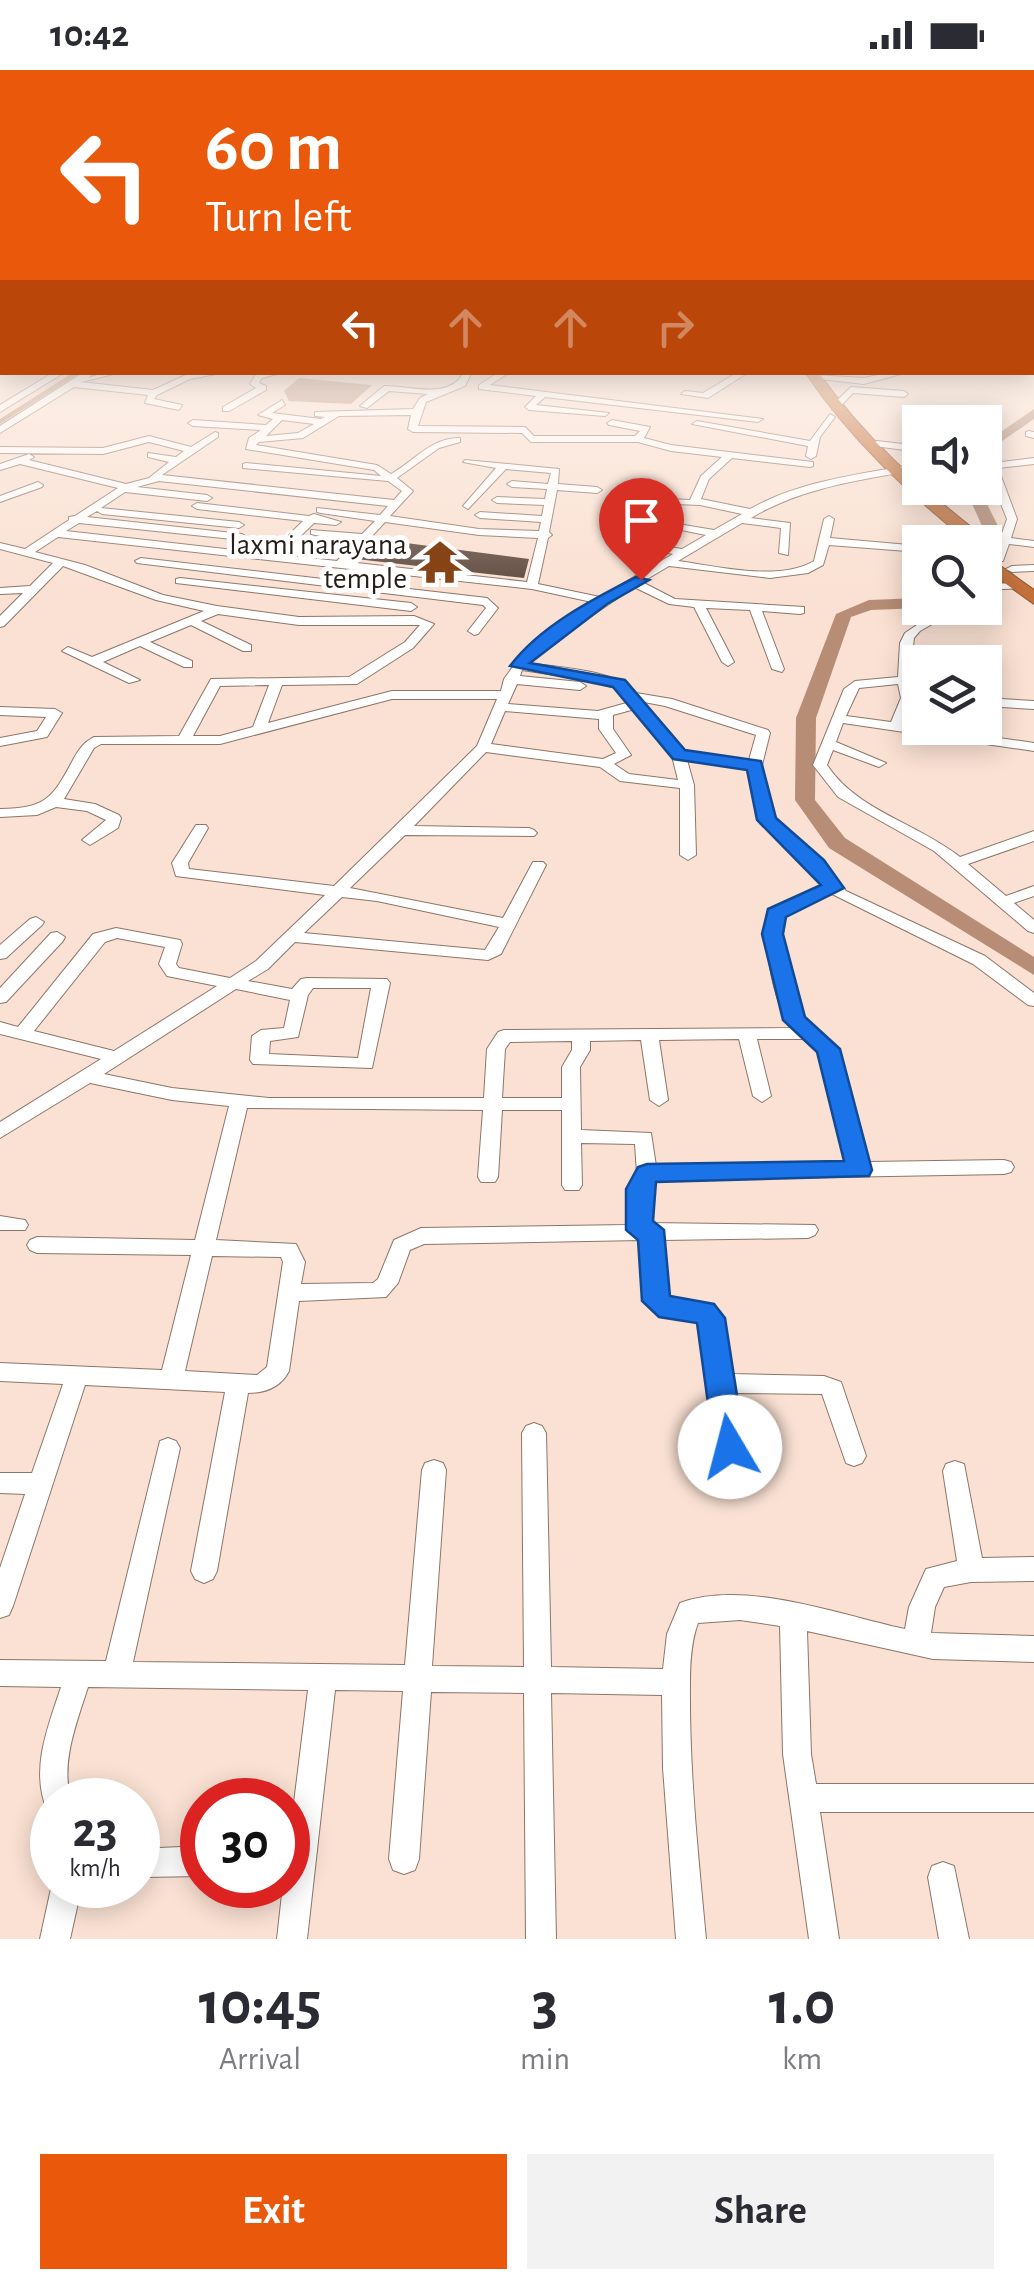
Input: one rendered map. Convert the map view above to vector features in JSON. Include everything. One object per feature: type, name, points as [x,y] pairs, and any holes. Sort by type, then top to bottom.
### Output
[{"type":"highway","points":[[833,413],[888,471],[954,525]]},
{"type":"highway","points":[[1002,566],[1034,599]]},
{"type":"street","points":[[0,430],[26,413]]},
{"type":"street","points":[[266,413],[263,415],[279,418],[321,418],[366,413]]},
{"type":"street","points":[[414,413],[413,424],[418,431],[511,424],[527,430],[530,440],[638,439],[668,447],[810,464]]},
{"type":"street","points":[[548,426],[557,413]]},
{"type":"street","points":[[574,426],[585,413]]},
{"type":"street","points":[[685,434],[710,413]]},
{"type":"street","points":[[712,413],[758,420]]},
{"type":"street","points":[[816,486],[810,464],[812,444],[831,413]]},
{"type":"street","points":[[456,417],[456,430]]},
{"type":"street","points":[[279,418],[249,447],[377,468],[408,491]]},
{"type":"street","points":[[252,440],[300,436],[321,418]]},
{"type":"street","points":[[166,441],[195,419],[265,428]]},
{"type":"street","points":[[350,425],[413,424]]},
{"type":"street","points":[[612,424],[648,429],[638,439]]},
{"type":"street","points":[[697,424],[812,444]]},
{"type":"street","points":[[26,553],[103,498],[153,478],[215,435]]},
{"type":"street","points":[[0,450],[103,451],[144,439],[194,450]]},
{"type":"street","points":[[568,439],[573,456]]},
{"type":"street","points":[[246,466],[393,478],[438,441],[471,440]]},
{"type":"street","points":[[877,444],[902,447]]},
{"type":"street","points":[[0,467],[42,451]]},
{"type":"street","points":[[151,544],[264,452]]},
{"type":"street","points":[[696,504],[705,478],[730,454]]},
{"type":"street","points":[[151,455],[179,461]]},
{"type":"street","points":[[20,460],[124,488],[263,514],[376,527]]},
{"type":"street","points":[[263,514],[324,460]]},
{"type":"street","points":[[468,462],[556,471],[546,502],[547,535],[532,586]]},
{"type":"street","points":[[1002,465],[1034,462]]},
{"type":"street","points":[[468,506],[504,465]]},
{"type":"street","points":[[2,1128],[233,986],[292,937],[483,746],[508,687],[530,652],[603,600],[742,515],[816,486],[902,469]]},
{"type":"street","points":[[153,478],[300,482],[408,491]]},
{"type":"street","points":[[227,481],[398,504]]},
{"type":"street","points":[[3,497],[38,484]]},
{"type":"street","points":[[512,484],[597,490]]},
{"type":"street","points":[[339,565],[408,491]]},
{"type":"street","points":[[271,558],[334,497]]},
{"type":"street","points":[[1002,497],[1012,519],[1002,536]]},
{"type":"street","points":[[103,498],[278,502]]},
{"type":"street","points":[[497,500],[546,502]]},
{"type":"street","points":[[712,533],[642,521],[648,500],[696,504],[786,525],[784,554]]},
{"type":"street","points":[[73,520],[168,530],[240,531],[182,518],[87,509]]},
{"type":"street","points":[[321,510],[386,516],[479,532],[547,535]]},
{"type":"street","points":[[480,515],[544,519]]},
{"type":"street","points":[[668,563],[740,572],[808,571],[819,563],[830,518]]},
{"type":"street","points":[[300,530],[366,538]]},
{"type":"street","points":[[53,533],[532,586],[603,600]]},
{"type":"street","points":[[825,541],[902,547]]},
{"type":"street","points":[[630,542],[683,554]]},
{"type":"street","points":[[1002,552],[1034,544]]},
{"type":"street","points":[[0,546],[60,562],[160,598],[217,610],[299,621],[424,622],[428,627],[387,659],[344,683],[216,682],[184,740]]},
{"type":"street","points":[[160,598],[216,552]]},
{"type":"street","points":[[1002,558],[1034,568]]},
{"type":"street","points":[[141,561],[354,584],[491,604],[474,631]]},
{"type":"street","points":[[0,623],[60,562]]},
{"type":"street","points":[[258,615],[310,562]]},
{"type":"street","points":[[320,621],[366,568]]},
{"type":"street","points":[[458,597],[471,580]]},
{"type":"street","points":[[180,582],[411,607]]},
{"type":"street","points":[[633,584],[665,600],[800,610]]},
{"type":"street","points":[[0,591],[30,589]]},
{"type":"street","points":[[399,620],[424,593]]},
{"type":"street","points":[[698,604],[728,662]]},
{"type":"street","points":[[754,606],[778,669]]},
{"type":"street","points":[[93,661],[217,610]]},
{"type":"street","points":[[192,621],[247,648]]},
{"type":"street","points":[[293,637],[299,621]]},
{"type":"street","points":[[905,645],[912,632],[926,625]]},
{"type":"street","points":[[140,642],[188,664]]},
{"type":"street","points":[[68,651],[134,680]]},
{"type":"street","points":[[363,656],[387,659]]},
{"type":"street","points":[[508,687],[606,680],[624,686],[679,755],[687,785],[688,855]]},
{"type":"street","points":[[902,680],[855,685],[820,765],[832,785],[877,816],[938,846],[1032,924]]},
{"type":"street","points":[[258,732],[277,682]]},
{"type":"street","points":[[0,813],[38,813],[55,802],[93,742],[184,740],[258,732],[381,698],[438,687],[580,686]]},
{"type":"street","points":[[508,687],[606,714],[634,700],[758,730],[764,739],[755,765],[767,820],[817,865],[833,888],[851,902],[979,960],[1034,1001]]},
{"type":"street","points":[[1002,703],[1034,704]]},
{"type":"street","points":[[0,711],[55,712],[42,734],[0,742]]},
{"type":"street","points":[[604,763],[624,754],[606,730],[606,714]]},
{"type":"street","points":[[896,726],[902,717]]},
{"type":"street","points":[[841,719],[1034,746]]},
{"type":"street","points":[[829,744],[880,763]]},
{"type":"street","points":[[483,746],[604,763],[625,778],[687,785]]},
{"type":"street","points":[[679,755],[755,765]]},
{"type":"street","points":[[55,802],[90,807],[114,818],[113,825],[90,840]]},
{"type":"street","points":[[200,828],[180,863],[182,873],[338,891],[508,924]]},
{"type":"street","points":[[403,830],[529,834]]},
{"type":"street","points":[[956,863],[1034,836]]},
{"type":"street","points":[[292,937],[476,956],[495,950],[538,865]]},
{"type":"street","points":[[833,888],[782,909],[772,919],[774,950],[788,1006],[806,1033],[828,1049],[860,1170]]},
{"type":"street","points":[[1003,902],[1034,891]]},
{"type":"street","points":[[0,954],[36,922]]},
{"type":"street","points":[[22,1034],[95,942],[107,934],[174,944],[167,964],[172,972],[233,986],[300,994]]},
{"type":"street","points":[[0,998],[57,938]]},
{"type":"street","points":[[306,983],[380,984],[383,989],[366,1064],[259,1060],[261,1036],[292,1033],[300,994],[306,983]]},
{"type":"street","points":[[0,1028],[116,1057]]},
{"type":"street","points":[[488,1177],[496,1049],[504,1036],[806,1033]]},
{"type":"street","points":[[572,1185],[572,1061],[580,1053],[581,1034]]},
{"type":"street","points":[[649,1034],[658,1100]]},
{"type":"street","points":[[747,1034],[762,1096]]},
{"type":"street","points":[[88,1076],[239,1102],[570,1104]]},
{"type":"street","points":[[171,1380],[239,1102]]},
{"type":"street","points":[[571,1136],[644,1138],[647,1173],[639,1189],[656,1301],[669,1309],[704,1312],[711,1318],[730,1447]]},
{"type":"street","points":[[647,1173],[1004,1168]]},
{"type":"street","points":[[290,1293],[378,1291],[388,1283],[402,1245],[421,1236],[808,1230]]},
{"type":"street","points":[[0,1372],[261,1384],[278,1371],[294,1262],[289,1249],[203,1244],[37,1244]]},
{"type":"street","points":[[0,1606],[76,1378]]},
{"type":"street","points":[[204,1571],[238,1384]]},
{"type":"street","points":[[721,1384],[824,1385],[833,1390],[854,1456]]},
{"type":"street","points":[[534,1433],[541,1939]]},
{"type":"street","points":[[117,1674],[168,1448]]},
{"type":"street","points":[[404,1859],[434,1470]]},
{"type":"street","points":[[955,1471],[971,1570]]},
{"type":"street","points":[[0,1483],[42,1484]]},
{"type":"street","points":[[916,1643],[922,1607],[936,1578],[971,1570],[1034,1569]]},
{"type":"street","points":[[691,1939],[678,1784],[676,1638],[689,1612],[706,1607],[793,1617],[916,1643],[974,1650],[1034,1649]]},
{"type":"street","points":[[793,1617],[802,1798],[824,1939]]},
{"type":"street","points":[[0,1672],[677,1682]]},
{"type":"street","points":[[52,1778],[78,1674]]},
{"type":"street","points":[[307,1778],[324,1676]]},
{"type":"street","points":[[802,1798],[1034,1798]]},
{"type":"street","points":[[943,1877],[954,1939]]},
{"type":"street","points":[[55,1939],[62,1908]]},
{"type":"street","points":[[292,1939],[293,1908]]},
{"type":"building","name":"laxmi narayana temple","points":[[383,540],[529,559],[524,578],[356,559]]},
{"type":"waterway","points":[[0,422],[14,413]]},
{"type":"waterway","points":[[1002,437],[1034,413]]},
{"type":"waterway","points":[[980,505],[990,525]]},
{"type":"waterway","points":[[902,604],[869,605],[844,614],[806,718],[805,800],[837,843],[1034,968]]},
{"type":"place","name":"laxmi narayana temple","points":[[440,562]]},
{"type":"route","points":[[641,580],[602,601],[530,652],[518,666],[619,683],[679,755],[755,765],[767,820],[817,865],[833,888],[776,913],[772,934],[794,1020],[828,1049],[860,1170],[647,1173],[639,1189],[639,1230],[651,1230],[656,1301],[669,1309],[704,1312],[711,1318],[730,1447]]}]
